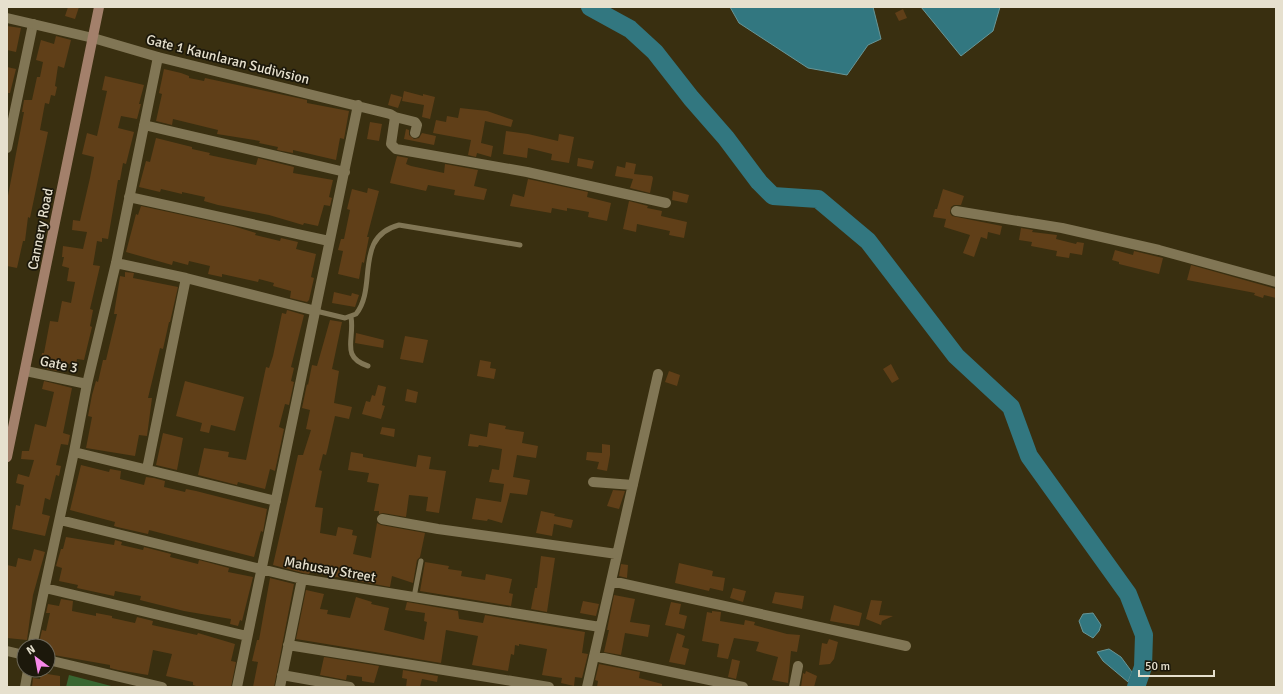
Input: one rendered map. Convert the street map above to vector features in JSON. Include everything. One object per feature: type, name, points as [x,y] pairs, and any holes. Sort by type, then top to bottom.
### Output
[{"type":"main road","name":"Cannery Road","points":[[7,457],[8,443],[26,371],[99,7]]},
{"type":"street","name":"Gate 1 Kaunlaran Sudivision","points":[[7,18],[92,38],[158,57],[387,112],[395,117],[415,122],[417,125],[415,134]]},
{"type":"street","points":[[7,148],[11,105],[32,24]]},
{"type":"street","points":[[34,638],[60,520],[87,384],[116,263],[158,57]]},
{"type":"street","points":[[237,687],[358,105]]},
{"type":"street","points":[[395,117],[391,140],[392,146],[396,149],[527,172],[666,202]]},
{"type":"street","points":[[144,125],[345,172]]},
{"type":"street","points":[[129,197],[329,241]]},
{"type":"street","points":[[956,211],[1070,230],[1159,250],[1276,282]]},
{"type":"street","points":[[116,263],[186,278],[316,311]]},
{"type":"street","points":[[147,468],[186,278]]},
{"type":"street","name":"Gate 3","points":[[26,371],[87,384]]},
{"type":"street","points":[[587,687],[658,374]]},
{"type":"street","points":[[74,452],[147,468],[276,501]]},
{"type":"street","points":[[593,482],[633,485]]},
{"type":"street","points":[[382,518],[438,529],[617,554]]},
{"type":"street","name":"Mahusay Street","points":[[60,520],[302,579],[600,627]]},
{"type":"street","points":[[280,687],[302,579]]},
{"type":"street","points":[[611,581],[906,646]]},
{"type":"street","points":[[45,588],[247,636]]},
{"type":"street","points":[[288,645],[549,687]]},
{"type":"street","points":[[594,656],[709,684],[743,687]]},
{"type":"street","points":[[56,662],[162,687]]},
{"type":"street","points":[[794,687],[798,666]]},
{"type":"street","points":[[282,675],[350,687]]},
{"type":"lane","points":[[316,311],[345,318],[351,317],[359,310],[363,300],[370,253],[374,242],[381,233],[389,228],[399,226],[520,244]]},
{"type":"lane","points":[[351,317],[350,350],[355,360],[368,366]]},
{"type":"lane","points":[[414,597],[420,561]]},
{"type":"green space","points":[[69,675],[115,687],[66,687]]},
{"type":"water","points":[[730,7],[873,7],[881,39],[868,45],[847,75],[808,68],[739,23]]},
{"type":"water","points":[[921,7],[1000,7],[993,31],[961,56]]},
{"type":"water","points":[[1093,613],[1101,625],[1099,631],[1093,638],[1083,632],[1079,621],[1083,614]]},
{"type":"water","points":[[1109,649],[1121,657],[1132,672],[1128,682],[1103,661],[1097,652]]},
{"type":"building","points":[[68,7],[79,7],[75,19],[65,16]]},
{"type":"building","points":[[903,9],[907,18],[899,21],[895,13]]},
{"type":"building","points":[[7,26],[21,28],[16,52],[7,50]]},
{"type":"building","points":[[56,36],[71,40],[64,68],[58,66],[55,96],[51,95],[49,104],[45,103],[40,130],[48,132],[30,218],[28,217],[25,241],[23,241],[17,268],[7,266],[7,201],[24,112],[22,112],[24,100],[32,100],[37,77],[40,77],[43,62],[36,60],[41,40],[54,44]]},
{"type":"building","points":[[7,67],[16,69],[10,93],[7,93]]},
{"type":"building","points":[[164,69],[181,73],[189,76],[189,78],[204,81],[205,78],[307,100],[307,103],[349,111],[344,139],[340,138],[336,160],[293,150],[293,153],[277,150],[278,147],[259,143],[260,141],[217,134],[218,130],[173,119],[172,125],[156,121],[162,94],[159,93]]},
{"type":"building","points":[[105,76],[144,85],[139,104],[141,104],[137,119],[121,116],[118,128],[134,132],[126,164],[123,163],[120,180],[118,180],[108,239],[102,238],[102,242],[97,241],[93,265],[100,266],[90,309],[93,310],[90,326],[92,327],[84,360],[77,359],[76,365],[59,362],[57,371],[47,369],[48,365],[40,364],[42,353],[44,353],[50,321],[58,322],[62,301],[71,303],[75,282],[67,281],[69,268],[62,266],[64,257],[62,257],[63,246],[83,249],[87,232],[72,230],[73,220],[80,221],[90,178],[94,157],[82,154],[87,133],[97,136],[107,91],[102,90]]},
{"type":"building","points":[[404,91],[423,96],[423,94],[435,97],[430,119],[422,117],[424,105],[402,101]]},
{"type":"building","points":[[391,94],[402,97],[398,108],[388,105]]},
{"type":"building","points":[[460,108],[487,111],[513,120],[511,127],[485,121],[481,143],[493,146],[491,157],[477,153],[476,157],[468,155],[471,140],[433,133],[436,120],[446,122],[447,116],[458,118]]},
{"type":"building","points":[[370,122],[382,124],[379,141],[367,139]]},
{"type":"building","points":[[406,129],[409,130],[409,135],[414,139],[419,138],[422,133],[436,136],[434,145],[404,139]]},
{"type":"building","points":[[506,131],[528,134],[558,141],[559,134],[574,137],[569,163],[551,160],[552,154],[528,148],[527,158],[503,154]]},
{"type":"building","points":[[156,138],[192,147],[192,149],[210,153],[209,155],[256,165],[258,158],[294,167],[293,173],[333,180],[329,197],[332,198],[330,206],[324,205],[318,226],[304,223],[303,225],[269,215],[204,201],[205,197],[161,189],[160,192],[139,187],[146,161],[150,162]]},
{"type":"building","points":[[397,156],[408,158],[406,164],[411,166],[444,173],[445,164],[478,170],[474,186],[487,189],[484,200],[454,195],[455,190],[428,185],[426,191],[390,183]]},
{"type":"building","points":[[578,158],[594,161],[592,169],[577,166]]},
{"type":"building","points":[[626,162],[636,164],[634,174],[652,176],[653,178],[650,193],[630,188],[633,179],[615,176],[617,166],[625,168]]},
{"type":"building","points":[[528,179],[588,192],[587,197],[611,203],[607,221],[588,217],[589,212],[567,208],[567,211],[552,208],[551,213],[510,206],[513,194],[524,197]]},
{"type":"building","points":[[368,188],[379,191],[367,237],[369,237],[359,279],[338,274],[343,251],[338,250],[341,239],[344,239],[350,210],[347,209],[352,189],[367,193]]},
{"type":"building","points":[[943,189],[964,196],[961,205],[954,205],[951,207],[950,213],[952,216],[1002,226],[1000,235],[988,232],[987,239],[981,237],[974,257],[963,253],[970,235],[944,227],[946,219],[933,217]]},
{"type":"building","points":[[673,191],[689,195],[687,203],[672,200]]},
{"type":"building","points":[[629,201],[648,206],[647,208],[662,211],[661,216],[687,222],[684,238],[669,235],[670,231],[637,224],[636,232],[623,229]]},
{"type":"building","points":[[141,206],[233,226],[256,233],[255,235],[280,241],[281,238],[298,242],[296,249],[316,254],[311,277],[314,278],[309,300],[307,302],[290,298],[291,291],[273,286],[274,283],[259,279],[258,282],[222,274],[222,277],[208,274],[210,266],[189,261],[188,265],[173,261],[172,265],[126,252],[136,214],[138,215]]},
{"type":"building","points":[[1021,228],[1033,230],[1032,232],[1057,235],[1056,239],[1076,244],[1077,242],[1084,243],[1082,255],[1070,253],[1069,258],[1056,256],[1057,251],[1031,246],[1032,242],[1019,240]]},
{"type":"building","points":[[1115,250],[1133,255],[1134,251],[1163,258],[1159,274],[1119,264],[1119,262],[1112,260]]},
{"type":"building","points":[[1191,265],[1276,289],[1276,298],[1264,295],[1263,298],[1254,295],[1255,293],[1187,280]]},
{"type":"building","points":[[125,272],[134,273],[133,278],[178,287],[163,349],[160,348],[148,398],[152,398],[147,436],[139,435],[135,456],[86,448],[92,417],[88,416],[92,395],[96,381],[98,382],[103,360],[106,360],[117,314],[114,314],[120,276],[125,277]]},
{"type":"building","points":[[334,292],[351,296],[352,293],[359,295],[355,307],[332,303]]},
{"type":"building","points":[[287,310],[304,315],[291,367],[294,368],[291,381],[294,382],[289,405],[285,404],[279,427],[284,429],[275,471],[270,469],[265,489],[238,482],[237,485],[198,475],[204,448],[229,452],[228,457],[246,460],[266,367],[269,368],[273,356],[282,313],[286,314]]},
{"type":"building","points":[[330,320],[342,322],[332,369],[339,371],[334,403],[352,407],[349,419],[335,416],[326,455],[323,454],[319,470],[322,471],[315,507],[323,508],[320,533],[336,536],[338,527],[353,530],[352,535],[357,536],[353,554],[371,558],[377,523],[425,533],[420,557],[417,560],[413,583],[392,576],[390,587],[310,572],[309,574],[303,573],[273,565],[298,455],[303,455],[311,430],[306,429],[310,410],[302,408],[307,384],[308,385],[312,365],[317,366]]},
{"type":"building","points":[[356,333],[384,340],[383,348],[355,343]]},
{"type":"building","points":[[405,336],[428,340],[423,363],[400,359]]},
{"type":"building","points":[[480,360],[491,362],[490,368],[496,369],[494,379],[477,376]]},
{"type":"building","points":[[891,364],[899,379],[892,383],[883,369]]},
{"type":"building","points":[[669,371],[680,375],[677,386],[665,382]]},
{"type":"building","points":[[44,381],[72,388],[63,433],[70,435],[68,445],[61,444],[56,465],[61,466],[59,476],[56,475],[50,500],[45,498],[42,514],[50,516],[45,536],[12,529],[16,505],[20,506],[24,485],[16,483],[18,474],[29,477],[34,460],[21,459],[22,451],[29,451],[35,424],[46,427],[54,392],[42,389]]},
{"type":"building","points":[[185,381],[244,397],[235,431],[211,425],[209,433],[200,431],[202,423],[176,416]]},
{"type":"building","points":[[378,385],[386,387],[382,405],[385,406],[381,419],[362,414],[366,401],[370,402],[372,395],[375,396]]},
{"type":"building","points":[[407,389],[418,392],[416,403],[405,401]]},
{"type":"building","points":[[489,423],[506,426],[505,429],[524,432],[522,443],[538,446],[536,458],[517,455],[513,477],[530,480],[527,495],[510,493],[502,523],[488,519],[487,521],[472,519],[476,498],[501,502],[504,484],[489,482],[492,469],[499,470],[502,449],[479,445],[478,447],[468,446],[470,434],[487,437]]},
{"type":"building","points":[[382,427],[395,429],[394,437],[380,434]]},
{"type":"building","points":[[163,433],[183,438],[177,470],[156,465]]},
{"type":"building","points":[[602,444],[610,445],[607,471],[597,469],[599,462],[586,460],[587,452],[602,453]]},
{"type":"building","points":[[351,452],[363,454],[363,457],[416,467],[418,455],[431,457],[429,469],[446,471],[439,513],[426,511],[428,497],[409,495],[406,517],[383,513],[379,514],[379,511],[374,511],[379,484],[367,482],[369,473],[348,470]]},
{"type":"building","points":[[81,465],[109,472],[110,469],[121,471],[120,479],[144,485],[146,477],[154,478],[165,481],[164,487],[185,492],[186,489],[196,491],[267,509],[263,532],[261,531],[254,557],[149,530],[148,534],[117,527],[114,526],[115,522],[70,510]]},
{"type":"building","points":[[613,490],[625,491],[619,509],[607,506]]},
{"type":"building","points":[[541,511],[555,514],[554,516],[573,520],[571,528],[554,524],[552,536],[536,533]]},
{"type":"building","points":[[66,537],[114,545],[115,540],[122,542],[121,545],[143,550],[144,547],[171,554],[170,557],[198,564],[199,560],[229,568],[228,572],[253,577],[242,621],[240,620],[238,626],[230,624],[231,619],[184,611],[140,600],[141,596],[115,591],[114,596],[77,588],[78,585],[59,581],[62,568],[56,566]]},
{"type":"building","points":[[34,549],[45,552],[33,595],[27,638],[7,638],[7,565],[16,567],[18,558],[31,561]]},
{"type":"building","points":[[541,556],[555,558],[547,612],[531,609],[535,588],[537,588]]},
{"type":"building","points":[[425,562],[449,566],[448,569],[462,571],[461,576],[485,580],[486,574],[512,579],[509,593],[513,594],[511,606],[420,591]]},
{"type":"building","points":[[679,563],[713,571],[712,576],[725,578],[723,591],[710,588],[709,591],[675,583]]},
{"type":"building","points":[[621,564],[628,565],[627,578],[619,576]]},
{"type":"building","points":[[270,578],[294,584],[274,687],[253,687],[258,662],[252,661],[257,640],[259,640]]},
{"type":"building","points":[[733,588],[746,591],[743,602],[730,598]]},
{"type":"building","points":[[306,590],[324,594],[320,609],[328,610],[327,614],[350,618],[356,597],[372,602],[371,604],[389,608],[384,630],[424,640],[427,622],[424,621],[425,613],[405,610],[407,602],[458,611],[459,619],[483,623],[485,615],[585,632],[582,653],[588,654],[582,678],[575,677],[574,686],[561,683],[562,678],[542,675],[547,649],[519,644],[519,646],[515,645],[514,655],[511,654],[508,671],[472,665],[478,636],[446,630],[441,663],[296,639]]},
{"type":"building","points":[[775,592],[804,596],[802,609],[772,603]]},
{"type":"building","points":[[614,595],[635,599],[630,622],[650,625],[648,637],[625,633],[621,655],[604,652]]},
{"type":"building","points":[[61,599],[73,601],[72,611],[96,616],[96,613],[112,616],[112,618],[135,623],[137,617],[153,621],[152,625],[197,635],[198,633],[235,644],[231,661],[236,662],[231,687],[199,687],[193,685],[193,682],[166,676],[172,654],[153,650],[148,675],[110,668],[110,665],[56,655],[56,638],[40,638],[42,630],[46,631],[50,613],[46,613],[48,604],[59,606]]},
{"type":"building","points":[[871,600],[882,601],[879,615],[893,616],[882,621],[881,625],[866,619]]},
{"type":"building","points":[[583,601],[599,604],[596,616],[580,613]]},
{"type":"building","points":[[671,602],[681,604],[679,614],[687,616],[684,629],[665,625]]},
{"type":"building","points":[[834,605],[862,613],[859,626],[830,621]]},
{"type":"building","points":[[712,611],[721,612],[720,621],[744,625],[745,620],[755,622],[754,625],[787,634],[800,635],[797,652],[791,651],[788,683],[772,680],[778,657],[756,651],[759,642],[734,638],[728,659],[717,657],[719,644],[702,641],[707,612],[712,613]]},
{"type":"building","points":[[677,633],[685,636],[682,647],[689,649],[685,665],[669,662]]},
{"type":"building","points":[[829,639],[838,642],[834,659],[830,664],[819,665],[822,643],[827,644]]},
{"type":"building","points":[[324,657],[379,666],[374,683],[362,681],[362,677],[347,675],[346,680],[320,675]]},
{"type":"building","points":[[732,659],[740,661],[736,679],[728,677]]},
{"type":"building","points":[[599,664],[640,672],[639,678],[662,684],[662,687],[597,687],[598,681],[595,680]]},
{"type":"building","points":[[403,670],[438,676],[437,682],[422,679],[420,687],[406,687],[407,679],[402,678]]},
{"type":"building","points":[[806,671],[817,676],[814,687],[801,687],[803,673],[805,674]]},
{"type":"building","points":[[56,675],[60,676],[60,687],[32,687],[33,678],[56,678]]},
{"type":"waterway","points":[[590,7],[630,29],[655,52],[691,98],[726,138],[759,182],[773,196],[818,199],[868,241],[956,356],[1011,407],[1029,456],[1128,594],[1144,635],[1143,667],[1136,687]]}]
